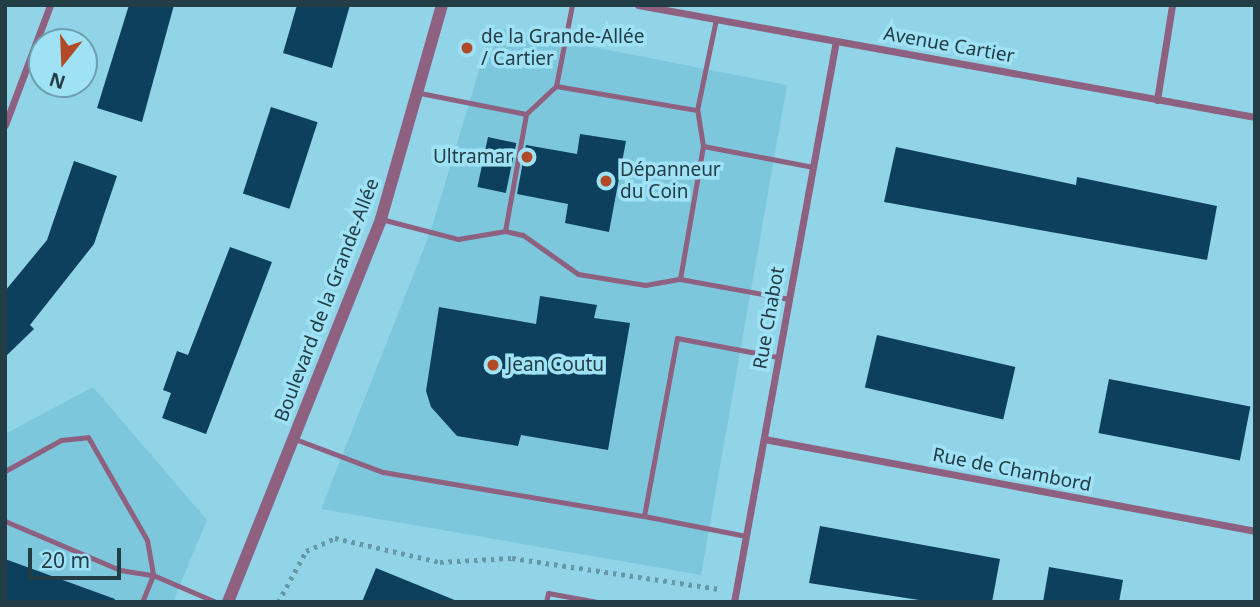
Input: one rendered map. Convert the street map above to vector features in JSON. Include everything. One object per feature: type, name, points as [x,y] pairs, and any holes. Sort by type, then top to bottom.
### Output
[{"type":"street","points":[[5,125],[50,5]]},
{"type":"street","name":"Boulevard de la Grande-Allée","points":[[228,602],[381,219],[420,93],[442,5]]},
{"type":"street","name":"Avenue Cartier","points":[[638,5],[1255,117]]},
{"type":"street","points":[[1157,100],[1172,5]]},
{"type":"street","name":"Rue Chabot","points":[[734,602],[836,41]]},
{"type":"street","name":"Rue de Chambord","points":[[764,439],[1255,531]]},
{"type":"lane","points":[[505,232],[526,114],[556,86],[572,5]]},
{"type":"lane","points":[[680,279],[704,146],[697,110],[716,19]]},
{"type":"lane","points":[[556,86],[697,110]]},
{"type":"lane","points":[[420,93],[526,114]]},
{"type":"lane","points":[[704,146],[813,167]]},
{"type":"lane","points":[[381,219],[458,239],[505,232],[537,241],[556,262],[578,274],[645,285],[680,279],[789,299]]},
{"type":"lane","points":[[644,516],[677,338],[779,357]]},
{"type":"lane","points":[[5,471],[61,440],[88,437],[147,540],[153,575],[142,602]]},
{"type":"lane","points":[[295,439],[383,472],[746,536]]},
{"type":"lane","points":[[5,521],[120,570],[153,575],[216,602]]},
{"type":"lane","points":[[546,602],[548,593],[597,602]]},
{"type":"path","points":[[278,602],[306,551],[335,538],[440,562],[512,558],[704,586]]},
{"type":"shaded area","points":[[492,27],[787,85],[701,575],[321,509],[431,230]]},
{"type":"shaded area","points":[[93,387],[207,520],[173,602],[5,602],[5,434]]},
{"type":"building","points":[[129,5],[174,5],[142,122],[97,108]]},
{"type":"building","points":[[297,5],[350,5],[332,68],[283,53]]},
{"type":"building","points":[[271,107],[318,122],[289,209],[243,194]]},
{"type":"building","points":[[580,134],[626,141],[609,232],[565,223],[568,204],[517,194],[526,145],[577,154]]},
{"type":"building","points":[[488,137],[516,143],[506,193],[477,187]]},
{"type":"building","points":[[896,147],[1076,185],[1077,177],[1217,206],[1207,260],[884,202]]},
{"type":"building","points":[[74,161],[117,176],[94,244],[30,325],[34,329],[5,357],[5,291],[47,240]]},
{"type":"building","points":[[230,247],[272,262],[206,434],[162,418],[171,393],[163,390],[177,351],[188,355]]},
{"type":"building","points":[[540,296],[597,305],[594,318],[630,323],[608,450],[521,435],[518,446],[457,436],[431,407],[426,391],[439,307],[536,324]]},
{"type":"building","points":[[877,335],[1015,367],[1003,420],[865,388]]},
{"type":"building","points":[[1109,379],[1250,406],[1240,460],[1099,433]]},
{"type":"building","points":[[820,526],[1000,559],[992,602],[932,602],[809,583]]},
{"type":"building","points":[[5,559],[115,599],[114,602],[5,602]]},
{"type":"building","points":[[1049,567],[1123,580],[1119,602],[1043,602]]},
{"type":"building","points":[[376,568],[457,601],[457,602],[362,602]]},
{"type":"place","name":"de la Grande-Allée / Cartier","points":[[467,48]]},
{"type":"place","name":"Ultramar","points":[[527,157]]},
{"type":"place","name":"Dépanneur du Coin","points":[[606,181]]},
{"type":"place","name":"Jean Coutu","points":[[493,365]]}]
